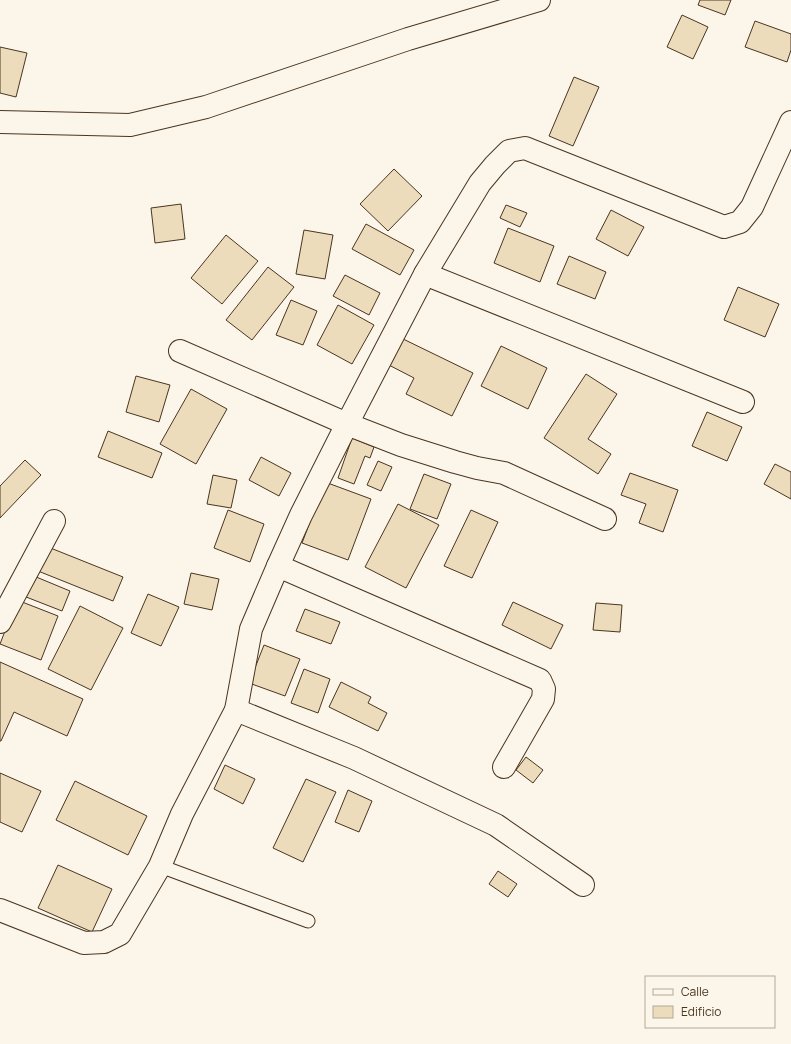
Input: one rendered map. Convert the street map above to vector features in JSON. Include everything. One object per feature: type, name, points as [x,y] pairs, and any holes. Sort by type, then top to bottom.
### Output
[{"type":"street","points":[[0,122],[130,125],[206,107],[408,39],[539,0]]},
{"type":"street","points":[[0,910],[84,943],[104,942],[120,934],[160,866],[182,814],[236,710],[251,629],[301,515],[425,274],[480,182],[509,151],[524,148],[724,227],[740,222],[752,207],[791,122]]},
{"type":"street","points":[[425,274],[743,402]]},
{"type":"street","points":[[180,351],[347,424],[401,445],[455,462],[504,473],[605,518]]},
{"type":"street","points":[[0,622],[54,521]]},
{"type":"street","points":[[278,566],[540,680],[544,689],[543,698],[504,767]]},
{"type":"street","points":[[236,710],[354,758],[496,825],[583,885]]},
{"type":"lane","points":[[160,866],[308,921]]},
{"type":"building","points":[[700,0],[731,0],[725,15],[698,5]]},
{"type":"building","points":[[682,15],[708,27],[693,59],[667,47]]},
{"type":"building","points":[[755,21],[791,34],[791,50],[787,62],[745,47]]},
{"type":"building","points":[[0,47],[27,53],[16,97],[0,93]]},
{"type":"building","points":[[574,77],[599,87],[573,146],[549,136]]},
{"type":"building","points":[[394,169],[422,196],[388,231],[360,204]]},
{"type":"building","points":[[181,204],[185,239],[155,243],[151,208]]},
{"type":"building","points":[[506,205],[527,213],[520,227],[500,218]]},
{"type":"building","points":[[611,210],[644,227],[628,256],[596,239]]},
{"type":"building","points":[[366,224],[414,250],[400,275],[352,249]]},
{"type":"building","points":[[508,228],[554,246],[540,282],[494,263]]},
{"type":"building","points":[[304,230],[333,235],[325,279],[296,274]]},
{"type":"building","points":[[226,235],[258,261],[222,304],[191,278]]},
{"type":"building","points":[[569,256],[606,272],[595,299],[557,284]]},
{"type":"building","points":[[268,267],[294,287],[252,340],[226,320]]},
{"type":"building","points":[[345,275],[380,293],[369,315],[333,296]]},
{"type":"building","points":[[738,287],[779,304],[765,337],[724,320]]},
{"type":"building","points":[[291,300],[317,311],[303,345],[276,335]]},
{"type":"building","points":[[338,305],[374,325],[352,364],[317,345]]},
{"type":"building","points":[[399,337],[473,373],[452,416],[406,394],[414,378],[385,363]]},
{"type":"building","points":[[501,346],[547,368],[528,409],[481,386]]},
{"type":"building","points":[[586,374],[617,394],[588,439],[611,454],[598,474],[544,438]]},
{"type":"building","points":[[136,376],[170,385],[159,422],[126,412]]},
{"type":"building","points":[[191,389],[227,409],[196,464],[160,444]]},
{"type":"building","points":[[707,412],[742,427],[727,461],[692,446]]},
{"type":"building","points":[[108,431],[162,453],[152,478],[98,457]]},
{"type":"building","points":[[352,438],[374,447],[370,458],[365,456],[354,484],[338,478]]},
{"type":"building","points":[[261,457],[291,473],[279,496],[249,480]]},
{"type":"building","points":[[25,460],[41,475],[0,518],[0,486]]},
{"type":"building","points":[[378,461],[392,467],[381,491],[367,485]]},
{"type":"building","points":[[775,464],[791,472],[791,499],[764,484]]},
{"type":"building","points":[[630,473],[678,490],[663,532],[639,523],[646,504],[621,495]]},
{"type":"building","points":[[424,474],[451,484],[437,519],[410,509]]},
{"type":"building","points":[[213,475],[237,480],[231,508],[207,504]]},
{"type":"building","points":[[325,482],[371,499],[348,560],[302,543]]},
{"type":"building","points":[[398,504],[439,525],[406,588],[365,567]]},
{"type":"building","points":[[228,510],[264,524],[250,562],[214,548]]},
{"type":"building","points":[[471,510],[498,522],[472,578],[444,566]]},
{"type":"building","points":[[48,547],[123,577],[113,601],[38,571]]},
{"type":"building","points":[[191,573],[219,579],[212,610],[184,604]]},
{"type":"building","points":[[29,574],[70,591],[62,611],[21,595]]},
{"type":"building","points":[[148,594],[179,607],[161,646],[131,633]]},
{"type":"building","points":[[17,600],[58,616],[41,660],[0,644]]},
{"type":"building","points":[[513,602],[563,625],[551,649],[502,625]]},
{"type":"building","points":[[596,603],[622,605],[620,632],[593,630]]},
{"type":"building","points":[[80,606],[123,628],[91,690],[48,669]]},
{"type":"building","points":[[305,609],[340,622],[331,644],[296,631]]},
{"type":"building","points":[[264,645],[300,659],[285,696],[249,683]]},
{"type":"building","points":[[0,662],[83,699],[67,736],[14,712],[0,741]]},
{"type":"building","points":[[304,669],[330,679],[318,713],[291,703]]},
{"type":"building","points":[[341,682],[371,697],[368,703],[387,713],[378,731],[329,707]]},
{"type":"building","points":[[526,757],[543,770],[533,783],[516,770]]},
{"type":"building","points":[[225,765],[255,779],[243,804],[214,789]]},
{"type":"building","points":[[0,773],[41,791],[22,832],[0,822]]},
{"type":"building","points":[[306,779],[336,792],[303,862],[273,848]]},
{"type":"building","points":[[75,781],[147,816],[128,855],[56,820]]},
{"type":"building","points":[[348,790],[372,801],[359,832],[335,822]]},
{"type":"building","points":[[58,865],[112,889],[92,932],[38,908]]},
{"type":"building","points":[[498,871],[517,884],[508,897],[489,884]]}]
